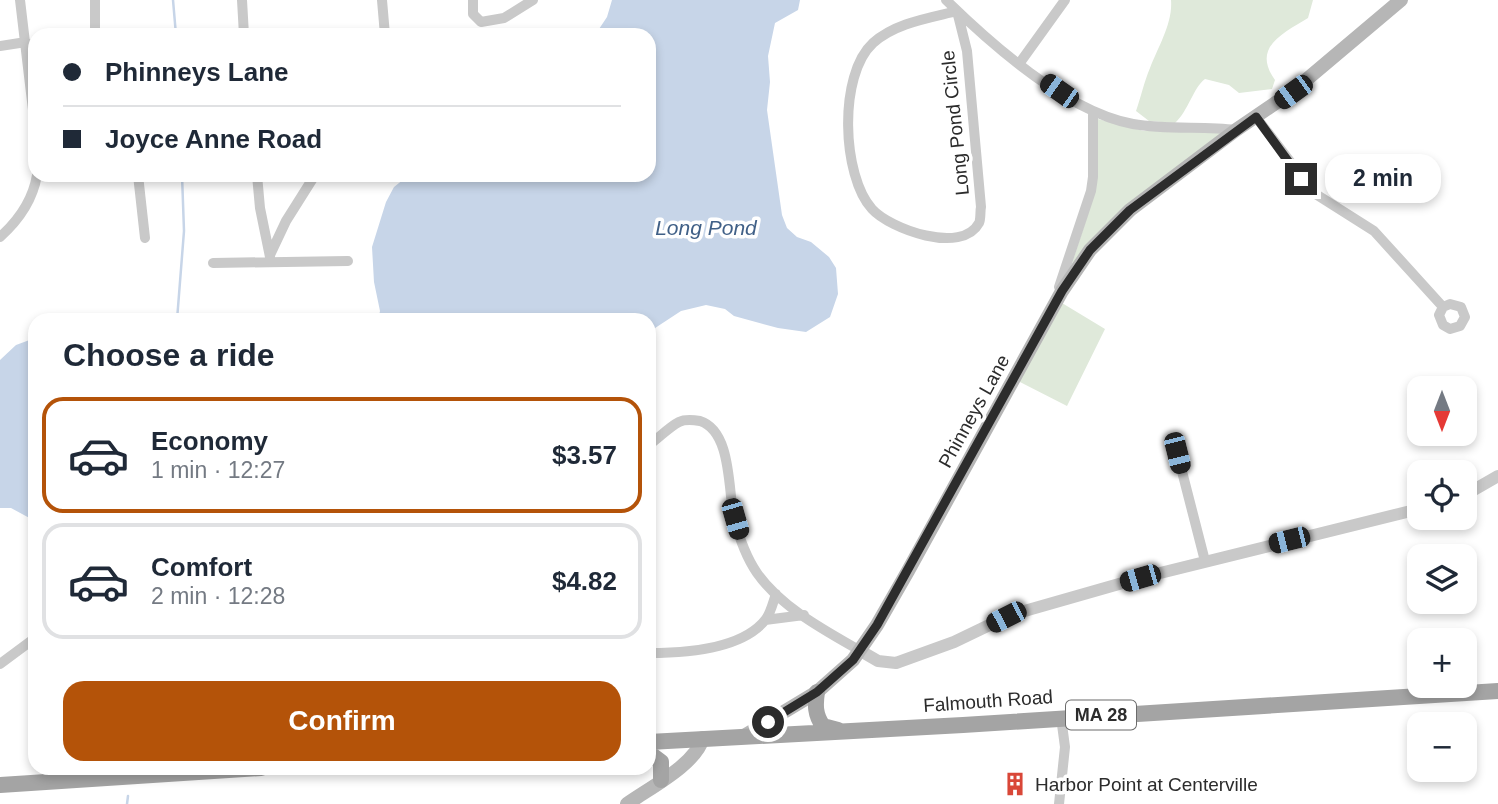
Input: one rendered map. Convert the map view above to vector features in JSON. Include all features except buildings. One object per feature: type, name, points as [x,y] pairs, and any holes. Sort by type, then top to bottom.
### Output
[{"type":"main road","name":"Phinneys Lane","points":[[744,736],[817,692],[853,660],[908,571],[1050,312],[1079,264],[1104,235],[1130,210],[1236,130],[1293,92],[1401,0]]},
{"type":"main road","name":"Falmouth Road","points":[[656,741],[1498,691]]},
{"type":"main road","points":[[817,692],[816,711],[823,726],[847,731]]},
{"type":"main road","points":[[628,804],[694,757],[704,738]]},
{"type":"main road","points":[[656,758],[661,762],[661,780]]},
{"type":"main road","points":[[0,785],[75,775]]},
{"type":"street","points":[[20,0],[28,61]]},
{"type":"street","points":[[95,0],[95,28]]},
{"type":"street","points":[[242,0],[246,28]]},
{"type":"street","points":[[382,0],[384,28]]},
{"type":"street","points":[[473,0],[473,14],[476,19],[488,22],[504,18],[534,0]]},
{"type":"street","points":[[946,0],[1019,64],[1078,104],[1093,111],[1131,124],[1150,127],[1236,130]]},
{"type":"street","points":[[1019,64],[1065,0]]},
{"type":"street","name":"Long Pond Circle","points":[[957,11],[967,51],[981,207],[979,223],[971,230],[959,237],[933,237],[915,233],[883,219],[862,195],[851,152],[850,94],[860,58],[887,32],[957,11]]},
{"type":"street","points":[[0,46],[26,42]]},
{"type":"street","points":[[1050,312],[1091,191],[1093,111]]},
{"type":"street","points":[[1256,117],[1314,193],[1374,231],[1443,307]]},
{"type":"street","points":[[0,237],[15,222],[29,200],[35,182]]},
{"type":"street","points":[[139,182],[145,238]]},
{"type":"street","points":[[258,182],[270,259]]},
{"type":"street","points":[[270,259],[286,221],[311,182]]},
{"type":"street","points":[[213,262],[270,259],[348,261]]},
{"type":"street","points":[[656,440],[681,420],[706,423],[716,432],[725,451],[731,499],[741,540],[756,572],[776,594],[804,615],[878,661],[895,663],[954,642],[1006,617],[1028,610],[1205,561],[1407,512]]},
{"type":"street","points":[[1177,453],[1205,561]]},
{"type":"street","points":[[1477,488],[1498,476]]},
{"type":"street","points":[[765,621],[776,594]]},
{"type":"street","points":[[656,652],[724,645],[743,638],[765,621],[804,615]]},
{"type":"street","points":[[0,664],[28,643]]},
{"type":"street","points":[[1059,804],[1065,747],[1060,717]]},
{"type":"green space","points":[[1171,0],[1313,0],[1308,18],[1281,36],[1269,50],[1269,68],[1275,80],[1272,89],[1239,93],[1229,85],[1205,79],[1175,123],[1149,121],[1136,111],[1167,26]]},
{"type":"green space","points":[[1098,119],[1144,131],[1223,131],[1069,273],[1090,207]]},
{"type":"green space","points":[[1062,303],[1105,329],[1067,406],[1018,381]]},
{"type":"water","name":"Long Pond","points":[[612,0],[800,0],[798,10],[775,23],[768,56],[770,82],[767,110],[782,215],[787,228],[797,237],[811,242],[829,257],[836,268],[838,294],[830,317],[806,332],[778,328],[706,305],[681,311],[656,327],[656,313],[380,313],[372,247],[386,202],[394,187],[400,182],[656,182],[656,28],[600,28],[607,17]]},
{"type":"water","points":[[28,341],[28,517],[11,508],[0,508],[0,360],[16,345]]},
{"type":"waterway","points":[[173,0],[175,28]]},
{"type":"waterway","points":[[178,313],[184,231],[182,182]]},
{"type":"waterway","points":[[127,804],[128,796]]},
{"type":"place","name":"Harbor Point at Centerville","points":[[1015,784]]},
{"type":"route","points":[[768,722],[817,692],[853,660],[908,571],[1062,291],[1079,264],[1104,235],[1130,210],[1256,117],[1301,179]]}]
